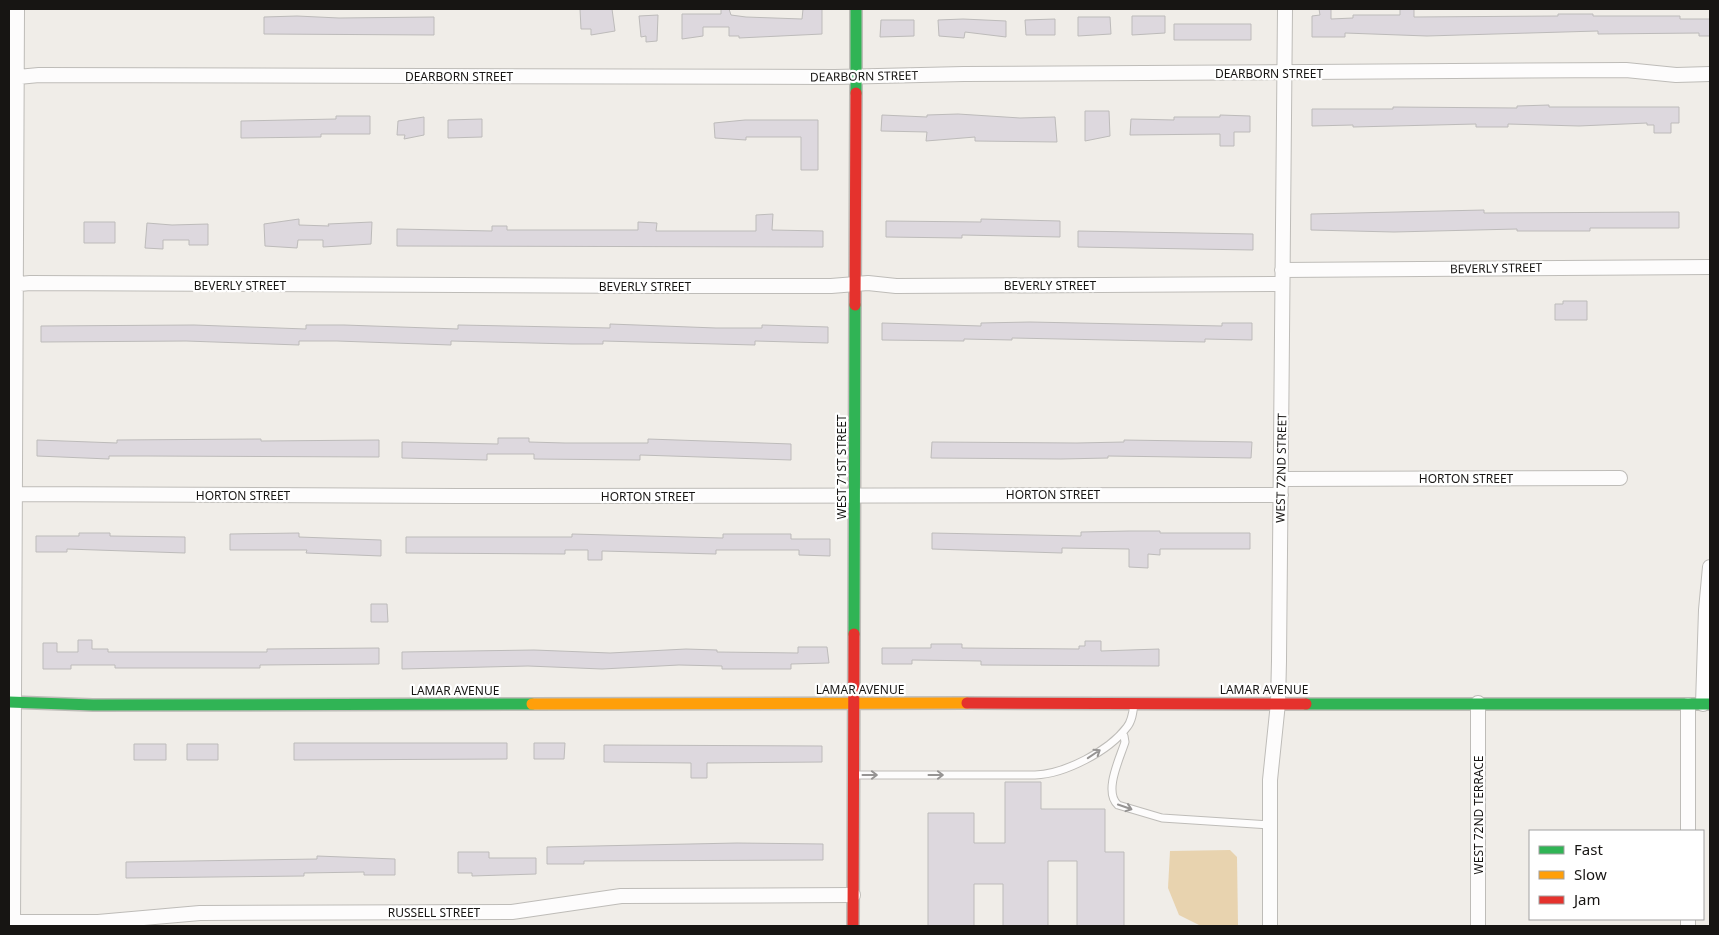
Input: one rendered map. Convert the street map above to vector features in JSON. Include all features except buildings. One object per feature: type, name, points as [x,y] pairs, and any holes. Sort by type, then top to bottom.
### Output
[{"type":"street","points":[[13,924],[11,702],[15,494],[13,285],[18,77],[13,47],[17,9]]},
{"type":"street","name":"WEST 71ST STREET","points":[[853,926],[856,9]]},
{"type":"street","name":"WEST 72ND STREET","points":[[1270,926],[1270,780],[1278,703],[1282,479],[1284,9]]},
{"type":"street","name":"DEARBORN STREET","points":[[18,77],[856,76],[1626,70],[1676,75],[1710,74]]},
{"type":"street","name":"BEVERLY STREET","points":[[13,285],[660,286],[855,284],[1710,267]]},
{"type":"street","name":"HORTON STREET","points":[[1282,479],[1620,478]]},
{"type":"street","name":"HORTON STREET","points":[[15,494],[1281,495]]},
{"type":"street","points":[[1707,704],[1706,610],[1710,567]]},
{"type":"street","name":"LAMAR AVENUE","points":[[11,702],[93,705],[854,703],[1707,704]]},
{"type":"street","name":"WEST 72ND TERRACE","points":[[1478,703],[1478,926]]},
{"type":"street","points":[[1688,705],[1688,830]]},
{"type":"street","name":"RUSSELL STREET","points":[[13,924],[98,922],[200,913],[512,912],[621,896],[854,895]]},
{"type":"lane","points":[[854,775],[1044,775],[1059,772],[1079,764],[1121,734],[1128,725],[1135,704]]},
{"type":"lane","points":[[1121,734],[1124,736],[1124,742],[1112,787],[1114,801],[1118,805],[1162,818],[1270,825]]},
{"type":"shaded area","points":[[1230,850],[1237,857],[1238,925],[1201,926],[1179,915],[1168,888],[1170,851]]},
{"type":"traffic: fast","points":[[856,9],[856,93]]},
{"type":"traffic: fast","points":[[854,634],[855,305]]},
{"type":"traffic: fast","points":[[9,702],[93,705],[532,704]]},
{"type":"traffic: fast","points":[[1306,704],[1710,704]]},
{"type":"traffic: slow","points":[[532,704],[967,703]]},
{"type":"traffic: jam","points":[[855,305],[856,93]]},
{"type":"traffic: jam","points":[[853,926],[854,634]]},
{"type":"traffic: jam","points":[[967,703],[1306,704]]}]
